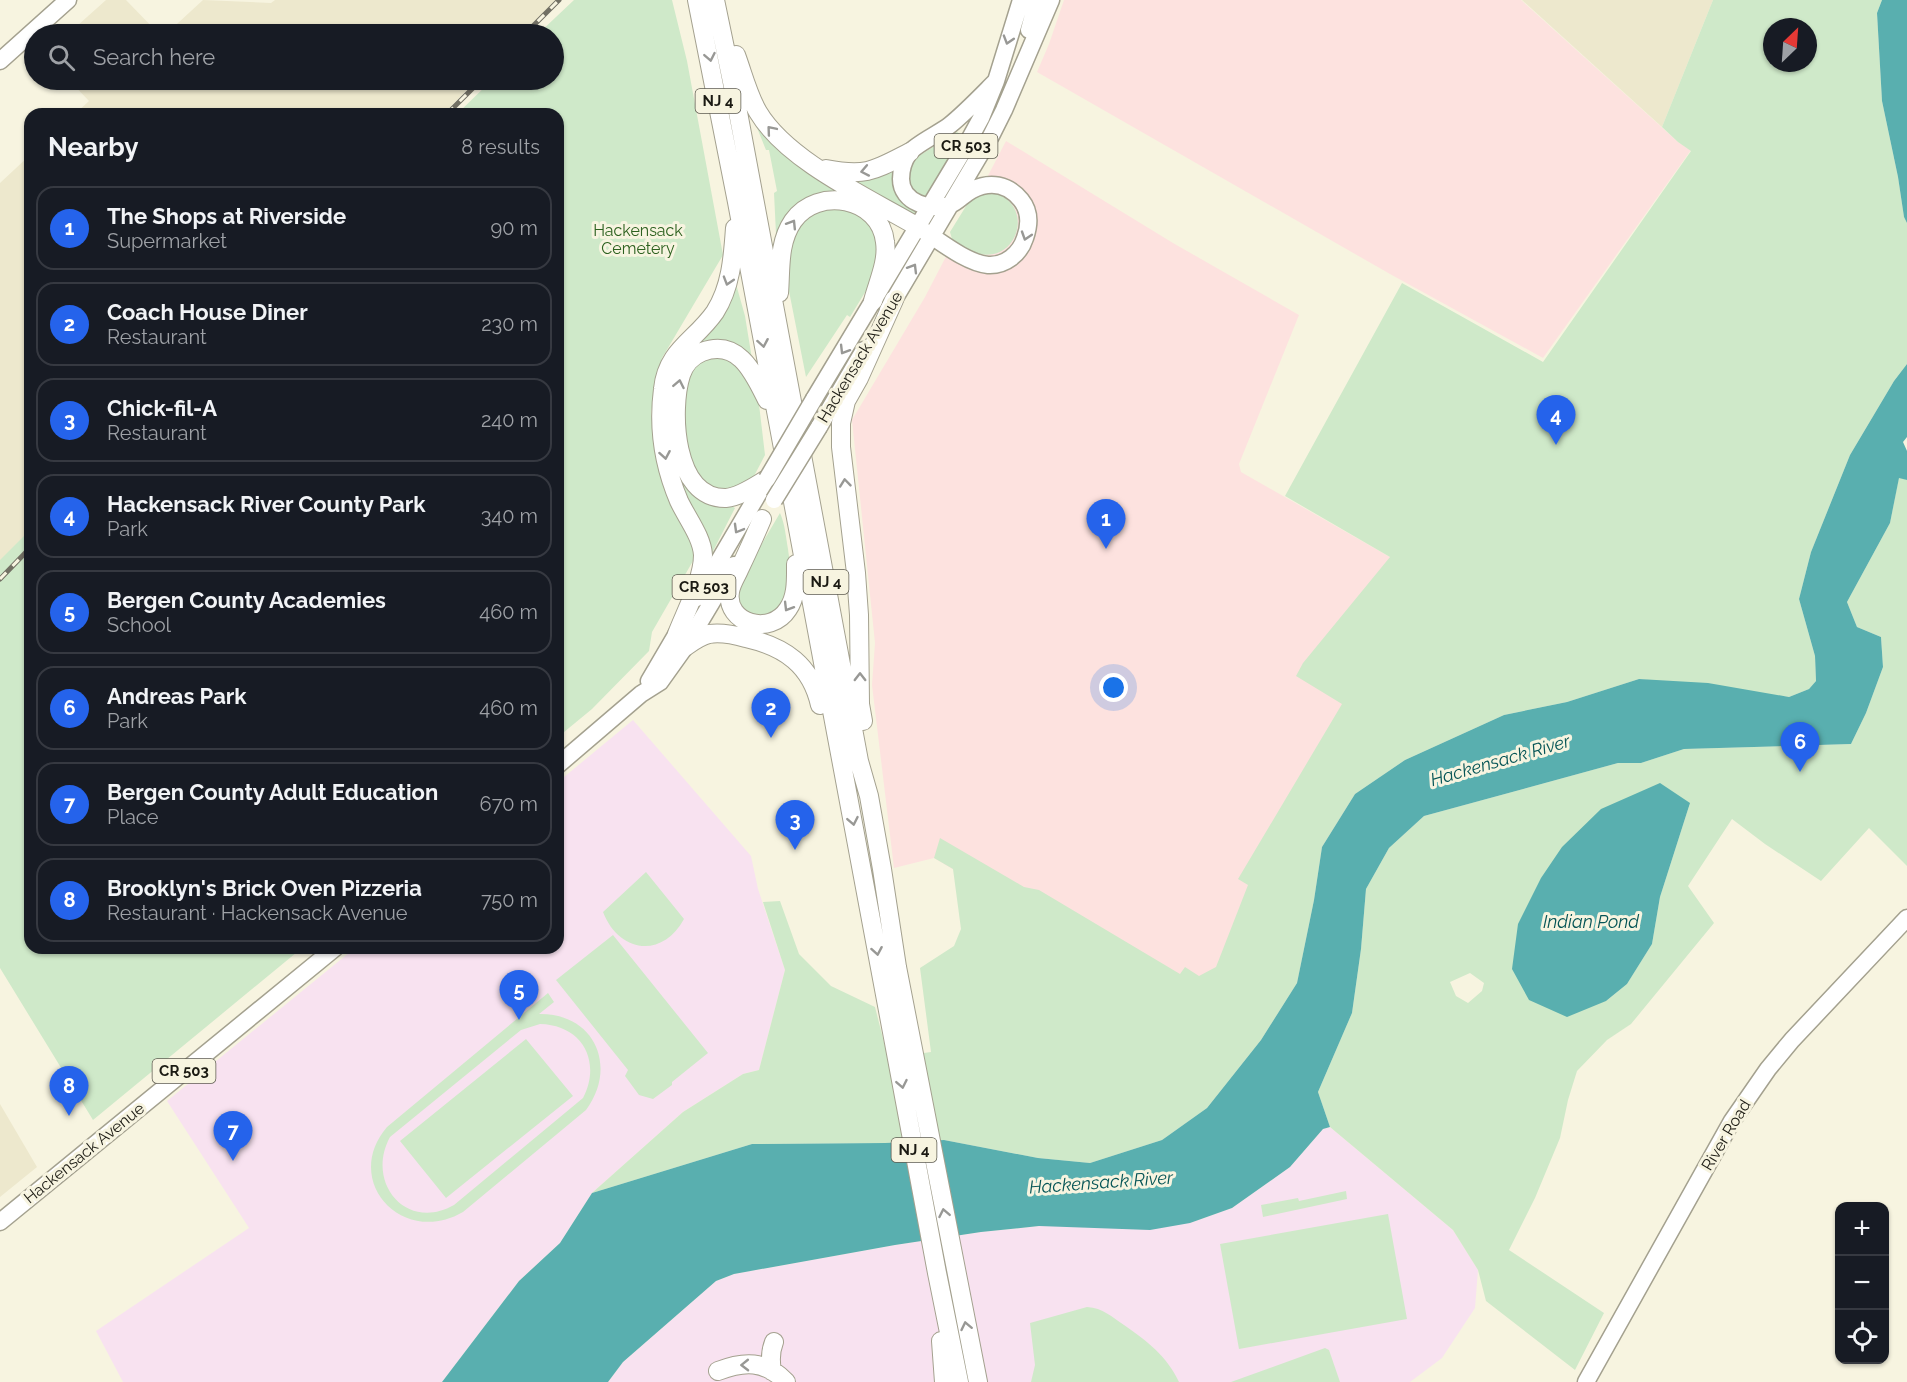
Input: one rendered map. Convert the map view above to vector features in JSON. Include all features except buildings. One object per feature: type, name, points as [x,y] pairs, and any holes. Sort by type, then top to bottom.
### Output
[{"type":"highway","name":"NJ 4","points":[[697,0],[891,1026],[946,1272],[978,1382]]},
{"type":"highway","name":"NJ 4","points":[[716,0],[859,761],[869,796],[910,1034],[946,1272],[959,1382]]},
{"type":"highway","points":[[716,0],[753,103],[769,128],[780,140],[816,167],[925,231]]},
{"type":"highway","points":[[816,167],[861,173],[909,152]]},
{"type":"highway","points":[[778,322],[781,255],[785,237],[798,215],[820,202],[840,200],[851,202],[868,212],[880,225],[885,241],[885,252],[873,301]]},
{"type":"highway","points":[[737,202],[733,263],[724,293],[716,311],[672,358],[663,387],[661,422],[667,464],[679,500],[700,544],[703,557],[681,640],[725,634],[759,641],[790,656],[804,669],[814,684],[822,713],[842,763]]},
{"type":"highway","points":[[869,796],[874,784],[860,704],[859,615],[841,423],[846,401],[859,378],[894,300]]},
{"type":"highway","points":[[767,479],[747,491],[726,498],[712,495],[694,481],[683,465],[677,440],[676,401],[683,369],[690,359],[704,351],[718,348],[735,353],[758,381],[777,421]]},
{"type":"highway","points":[[762,519],[730,592],[732,605],[737,614],[755,625],[772,623],[789,609],[796,587],[797,529]]},
{"type":"highway","points":[[944,1382],[946,1272]]},
{"type":"highway","points":[[774,1342],[770,1362],[779,1376]]},
{"type":"highway","points":[[718,1371],[735,1365],[752,1363],[779,1376]]},
{"type":"main road","points":[[41,24],[68,0]]},
{"type":"main road","name":"Hackensack Avenue","points":[[564,760],[641,694],[681,640],[762,519],[819,427],[894,300],[925,231],[930,208],[981,118],[996,81],[1021,0]]},
{"type":"main road","points":[[1016,80],[1037,0]]},
{"type":"main road","name":"Hackensack Avenue","points":[[681,640],[767,479],[873,301],[925,231],[951,205],[991,136],[1051,0]]},
{"type":"main road","points":[[0,61],[24,39]]},
{"type":"main road","points":[[925,231],[967,258],[981,264],[1000,264],[1010,259],[1022,246],[1029,228],[1029,217],[1019,197],[1006,188],[989,184],[972,190],[951,205],[930,208],[913,200],[901,183],[902,166],[909,152],[949,126],[996,81]]},
{"type":"main road","name":"River Road","points":[[1586,1382],[1732,1121],[1754,1088],[1792,1040],[1907,918]]},
{"type":"main road","name":"Hackensack Avenue","points":[[0,1222],[328,954]]},
{"type":"shaded area","points":[[106,0],[126,0],[149,24],[79,24]]},
{"type":"shaded area","points":[[203,0],[271,3],[275,0],[556,0],[532,24],[177,24]]},
{"type":"shaded area","points":[[1064,0],[1521,0],[1678,142],[1691,150],[1543,358],[1390,274],[1037,72]]},
{"type":"shaded area","points":[[1522,0],[1713,0],[1662,127]]},
{"type":"shaded area","points":[[79,90],[467,90],[449,108],[81,108],[89,101]]},
{"type":"shaded area","points":[[1006,141],[1173,243],[1299,315],[1239,464],[1241,472],[1390,557],[1355,794],[1322,847],[1297,983],[1160,993],[934,858],[894,868],[872,685],[875,643],[852,420],[925,297]]},
{"type":"shaded area","points":[[24,161],[24,540],[0,564],[0,183]]},
{"type":"shaded area","points":[[633,720],[751,856],[758,889],[785,970],[759,1070],[743,1074],[683,1112],[592,1193],[560,1243],[519,1281],[442,1382],[123,1382],[96,1331],[249,1228],[167,1101],[348,954],[564,954],[564,777]]},
{"type":"shaded area","points":[[0,1104],[37,1167],[0,1197]]},
{"type":"shaded area","points":[[1330,1127],[1453,1230],[1478,1270],[1475,1308],[1442,1358],[1410,1382],[608,1382],[623,1362],[716,1281],[734,1274],[981,1232],[1039,1226],[1190,1223],[1232,1208],[1290,1167],[1323,1129]]},
{"type":"green space","name":"Hackensack Cemetery","points":[[574,0],[672,0],[687,61],[723,255],[662,358],[651,412],[660,476],[697,554],[652,632],[649,651],[592,709],[564,732],[564,108],[463,108],[482,90],[564,90],[564,24],[549,24]]},
{"type":"green space","points":[[1713,0],[1882,0],[1877,13],[1882,101],[1907,223],[1907,364],[1894,381],[1850,455],[1811,552],[1799,599],[1815,656],[1816,681],[1809,689],[1789,697],[1639,679],[1567,702],[1504,715],[1405,760],[1355,794],[1322,847],[1297,983],[1261,1040],[1207,1108],[1162,1140],[1090,1163],[1038,1158],[944,1140],[752,1144],[592,1193],[683,1112],[743,1074],[759,1070],[785,970],[763,902],[780,901],[799,954],[831,986],[875,1007],[888,1058],[931,1052],[920,968],[954,946],[961,929],[953,869],[934,858],[940,838],[1024,887],[1039,890],[1180,974],[1185,967],[1199,976],[1216,967],[1248,885],[1238,879],[1342,704],[1296,676],[1303,663],[1390,557],[1285,496],[1402,283],[1543,362],[1691,151],[1662,127]]},
{"type":"green space","points":[[753,118],[854,195],[827,193],[779,234],[776,234],[774,193],[777,191],[769,150],[766,150]]},
{"type":"green space","points":[[957,132],[960,134],[953,152],[929,196],[917,192],[913,188],[910,177],[911,164],[914,159]]},
{"type":"green space","points":[[890,170],[893,172],[897,190],[918,211],[914,217],[850,178]]},
{"type":"green space","points":[[993,192],[1007,199],[1015,209],[1018,220],[1016,232],[1011,243],[1002,251],[990,255],[976,253],[952,239],[950,232],[971,198],[977,194]]},
{"type":"green space","points":[[819,209],[849,209],[869,221],[881,246],[875,276],[850,317],[847,315],[806,377],[788,286],[788,244],[797,226]]},
{"type":"green space","points":[[736,284],[745,316],[752,359],[723,344],[710,342],[691,347]]},
{"type":"green space","points":[[715,355],[732,358],[758,396],[765,455],[753,478],[729,491],[714,488],[697,474],[690,461],[683,427],[686,382],[694,366]]},
{"type":"green space","points":[[1899,477],[1907,480],[1907,866],[1869,828],[1821,881],[1732,819],[1688,886],[1714,923],[1631,1024],[1607,1040],[1577,1071],[1560,1138],[1535,1198],[1509,1250],[1604,1313],[1575,1370],[1486,1301],[1478,1270],[1453,1230],[1330,1127],[1318,1092],[1352,1013],[1366,889],[1389,848],[1424,816],[1618,763],[1641,763],[1684,749],[1851,744],[1866,713],[1883,667],[1881,637],[1857,627],[1847,602],[1890,523]],"holes":[[[1690,803],[1660,897],[1652,944],[1627,984],[1606,1001]],[[1470,973],[1484,983],[1482,991],[1468,1003],[1456,996],[1450,982]]]},
{"type":"green space","points":[[683,479],[735,508],[709,559],[678,480]]},
{"type":"green space","points":[[780,513],[791,568],[791,586],[785,599],[776,609],[767,614],[757,615],[748,612],[742,606],[739,595],[740,581]]},
{"type":"green space","points":[[24,536],[24,954],[295,954],[93,1120],[0,968],[0,560]]},
{"type":"green space","points":[[646,872],[684,919],[675,932],[664,941],[641,946],[630,943],[619,936],[610,926],[603,912]]},
{"type":"green space","points":[[613,935],[708,1053],[653,1099],[639,1095],[625,1076],[628,1070],[556,980]]},
{"type":"green space","points":[[548,993],[554,1002],[539,1014],[558,1016],[574,1023],[587,1033],[600,1060],[600,1077],[586,1110],[463,1212],[441,1221],[419,1221],[400,1215],[385,1203],[375,1187],[371,1168],[375,1148],[387,1127]],"holes":[[[540,1024],[555,1026],[577,1038],[589,1059],[590,1071],[583,1098],[454,1205],[437,1212],[421,1212],[407,1207],[395,1198],[387,1186],[383,1171],[384,1154],[390,1137],[521,1030]]]},
{"type":"green space","points":[[526,1039],[573,1096],[446,1198],[400,1141]]},
{"type":"green space","points":[[1346,1191],[1347,1199],[1263,1217],[1261,1205],[1298,1198],[1299,1201]]},
{"type":"green space","points":[[1388,1214],[1407,1319],[1239,1349],[1220,1244]]},
{"type":"green space","points":[[1087,1307],[1107,1313],[1148,1343],[1169,1364],[1179,1382],[1031,1382],[1035,1365],[1030,1323]]},
{"type":"green space","points":[[1325,1348],[1329,1350],[1340,1382],[1231,1382]]},
{"type":"water","points":[[1882,0],[1907,0],[1907,223],[1882,101],[1877,13]]},
{"type":"water","name":"Hackensack River","points":[[1907,364],[1907,437],[1903,442],[1907,451],[1907,480],[1899,478],[1890,523],[1847,602],[1857,627],[1881,637],[1883,667],[1866,713],[1851,744],[1684,749],[1641,763],[1618,763],[1424,816],[1389,848],[1366,889],[1352,1013],[1318,1092],[1330,1127],[1323,1129],[1290,1167],[1232,1208],[1190,1223],[1150,1230],[1039,1226],[981,1232],[734,1274],[716,1281],[623,1362],[608,1382],[442,1382],[519,1281],[560,1243],[592,1193],[752,1144],[944,1140],[1038,1158],[1090,1163],[1162,1140],[1207,1108],[1261,1040],[1297,983],[1322,847],[1355,794],[1405,760],[1504,715],[1567,702],[1639,679],[1708,683],[1789,697],[1809,689],[1816,681],[1815,656],[1799,599],[1811,552],[1850,455],[1894,381]]},
{"type":"water","name":"Indian Pond","points":[[1660,783],[1690,803],[1660,897],[1652,944],[1627,984],[1606,1001],[1567,1017],[1529,1000],[1512,969],[1518,924],[1541,878],[1562,847],[1601,809]]},
{"type":"railway","points":[[535,24],[559,0]]},
{"type":"railway","points":[[453,108],[471,90]]},
{"type":"railway","points":[[0,579],[24,554]]},
{"type":"place","name":"Hackensack River County Park","points":[[1556,445]]},
{"type":"place","name":"The Shops at Riverside","points":[[1106,549]]},
{"type":"place","name":"Coach House Diner","points":[[771,738]]},
{"type":"place","name":"Andreas Park","points":[[1800,772]]},
{"type":"place","name":"Chick-fil-A","points":[[795,850]]},
{"type":"place","name":"Bergen County Academies","points":[[519,1020]]},
{"type":"place","name":"Brooklyn's Brick Oven Pizzeria","points":[[69,1116]]},
{"type":"place","name":"Bergen County Adult Education","points":[[233,1161]]}]
